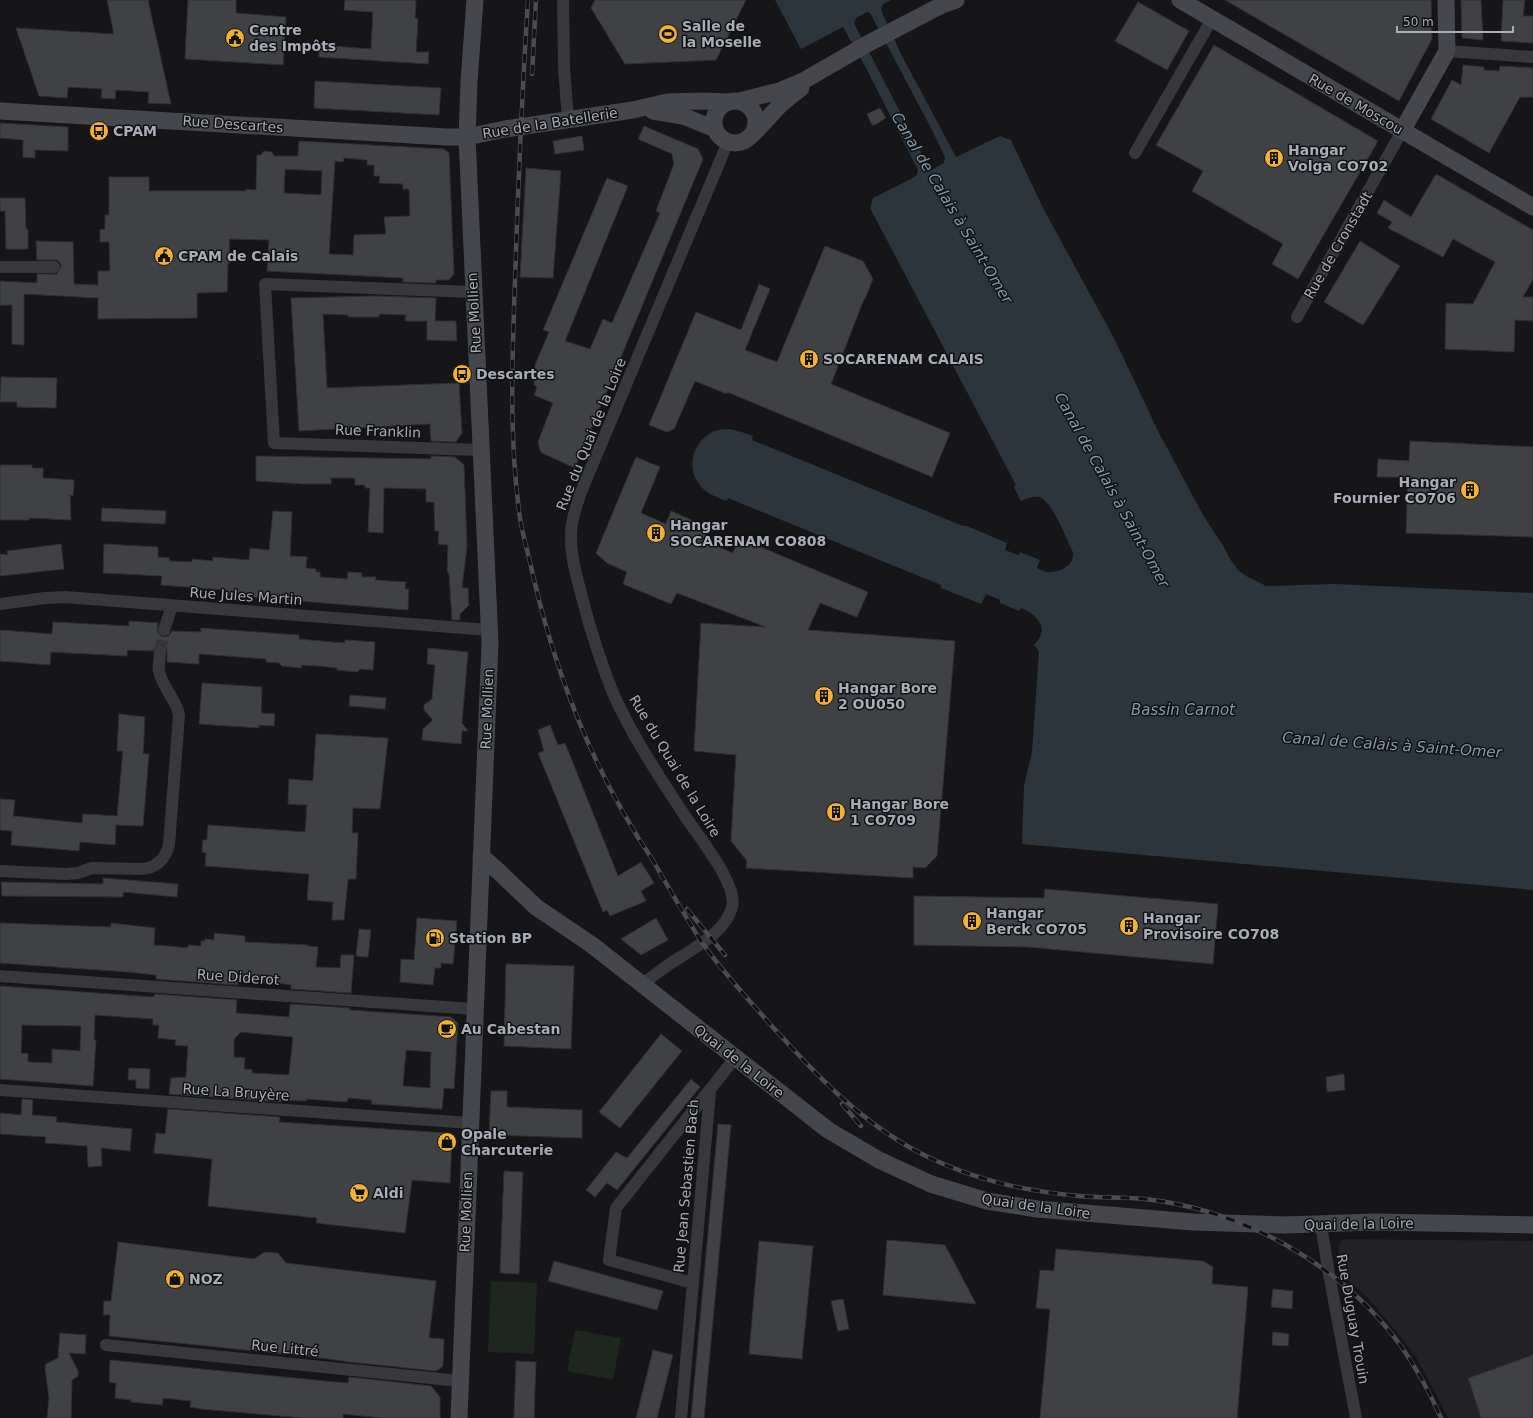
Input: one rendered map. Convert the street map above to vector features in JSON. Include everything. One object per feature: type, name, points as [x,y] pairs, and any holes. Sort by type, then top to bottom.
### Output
[{"type":"street","name":"Rue Mollien","points":[[459,1418],[489,630],[467,137],[468,82],[475,0]]},
{"type":"street","points":[[563,0],[564,67],[568,120]]},
{"type":"street","name":"Rue de Moscou","points":[[1180,0],[1533,207]]},
{"type":"street","points":[[1446,0],[1447,51],[1533,57]]},
{"type":"street","name":"Rue de la Batellerie","points":[[467,137],[505,129],[633,110],[667,102],[734,102],[779,91],[824,70],[849,55],[949,2]]},
{"type":"street","points":[[1135,153],[1212,19]]},
{"type":"street","name":"Rue de Cronstadt","points":[[1297,316],[1447,51]]},
{"type":"street","name":"Rue de la Batellerie","points":[[754,133],[780,105],[824,70]]},
{"type":"street","points":[[734,102],[749,106],[754,112],[756,122],[754,133],[749,139],[735,144],[728,142],[719,136],[715,129],[714,122],[715,115],[722,106],[734,102]]},
{"type":"street","name":"Rue de la Batellerie","points":[[633,110],[655,111],[684,116],[715,129]]},
{"type":"street","name":"Rue Descartes","points":[[0,111],[441,137],[467,137]]},
{"type":"street","name":"Rue du Quai de la Loire","points":[[642,984],[719,929],[731,911],[733,899],[727,879],[681,811],[626,718],[614,694],[587,617],[577,577],[571,539],[572,522],[581,492],[728,142]]},
{"type":"street","points":[[0,267],[54,267]]},
{"type":"street","name":"Rue Franklin","points":[[473,292],[265,284],[274,443],[480,450]]},
{"type":"street","name":"Rue Jules Martin","points":[[0,604],[54,597],[489,630]]},
{"type":"street","points":[[164,630],[172,606]]},
{"type":"street","points":[[0,871],[66,874],[78,873],[92,868],[146,869],[157,864],[166,855],[169,846],[179,715],[177,705],[159,670],[160,652]]},
{"type":"street","name":"Quai de la Loire","points":[[481,856],[536,906],[592,945],[822,1126],[852,1146],[931,1184],[966,1195],[1012,1205],[1069,1212],[1213,1223],[1321,1225],[1374,1222],[1533,1225]]},
{"type":"street","name":"Rue Diderot","points":[[0,976],[474,1009]]},
{"type":"street","name":"Rue Jean Sebastien Bach","points":[[692,1283],[608,1260],[616,1208],[710,1092],[735,1058]]},
{"type":"street","name":"Rue La Bruyère","points":[[0,1090],[470,1123]]},
{"type":"street","name":"Rue Jean Sebastien Bach","points":[[681,1418],[710,1092]]},
{"type":"street","name":"Rue Duguay Trouin","points":[[1321,1225],[1356,1418]]},
{"type":"street","name":"Rue Littré","points":[[106,1344],[460,1382]]},
{"type":"shaded area","points":[[1343,1239],[1533,1241],[1533,1418],[1448,1418],[1416,1357],[1367,1297],[1343,1276],[1338,1246]]},
{"type":"shaded area","points":[[491,1281],[537,1283],[534,1354],[488,1352]]},
{"type":"shaded area","points":[[575,1330],[621,1338],[613,1380],[567,1371]]},
{"type":"water","name":"Bassin Carnot","points":[[775,0],[891,0],[883,4],[881,10],[902,56],[956,157],[1000,136],[1011,140],[1043,208],[1115,340],[1158,431],[1203,515],[1230,559],[1238,570],[1246,576],[1266,586],[1335,584],[1533,593],[1533,890],[1022,844],[1024,785],[1032,752],[1039,651],[1034,645],[1039,639],[1042,628],[1037,619],[1021,608],[1019,611],[1000,603],[1000,600],[986,594],[981,604],[941,588],[941,585],[728,498],[727,501],[718,498],[710,494],[700,485],[693,472],[693,464],[697,447],[702,440],[717,430],[726,429],[740,431],[753,436],[752,440],[1007,543],[1005,550],[1018,555],[1020,552],[1040,560],[1037,568],[1045,572],[1065,568],[1069,565],[1073,557],[1073,552],[1054,512],[1049,505],[1039,497],[1021,501],[1014,487],[1016,485],[870,208],[873,198],[913,178],[917,175],[918,170],[866,68],[843,27],[801,49]],"holes":[[[867,12],[870,13],[945,157],[944,163],[932,170],[929,168],[854,23],[856,18]]]},
{"type":"building","points":[[107,0],[148,0],[171,104],[148,103],[149,92],[116,90],[115,99],[101,98],[102,89],[68,87],[67,98],[39,96],[16,28],[114,34]]},
{"type":"building","name":"Centre des Impôts","points":[[188,0],[236,0],[236,13],[286,17],[283,65],[185,59]]},
{"type":"building","points":[[345,0],[416,0],[415,18],[418,19],[416,52],[429,52],[428,64],[319,57],[319,45],[371,49],[373,12],[344,10]]},
{"type":"building","name":"Salle de la Moselle","points":[[595,0],[746,0],[716,60],[625,64],[591,8]]},
{"type":"building","points":[[1225,0],[1431,0],[1432,39],[1399,101]]},
{"type":"building","points":[[1461,0],[1481,0],[1483,40],[1462,38]]},
{"type":"building","points":[[1503,0],[1525,0],[1523,16],[1533,16],[1533,43],[1501,41]]},
{"type":"building","points":[[1138,2],[1189,31],[1167,70],[1115,41]]},
{"type":"building","name":"Hangar Volga CO702","points":[[1214,45],[1378,141],[1298,279],[1272,264],[1283,244],[1192,191],[1203,171],[1156,145]]},
{"type":"building","points":[[1463,65],[1484,67],[1484,70],[1499,71],[1500,66],[1533,68],[1533,97],[1520,97],[1489,153],[1431,119],[1452,80],[1461,85]]},
{"type":"building","points":[[315,81],[441,88],[439,115],[314,108]]},
{"type":"building","points":[[880,108],[886,118],[875,125],[872,125],[867,114]]},
{"type":"building","points":[[0,123],[68,127],[68,151],[35,150],[35,158],[23,157],[23,140],[0,138]]},
{"type":"building","points":[[644,126],[698,149],[703,159],[575,468],[542,453],[540,450],[538,442],[553,403],[534,395],[537,387],[534,385],[535,365],[549,332],[543,330],[607,178],[628,186],[565,341],[590,349],[603,319],[612,323],[660,213],[656,211],[674,164],[672,154],[638,139]]},
{"type":"building","points":[[582,136],[584,150],[555,154],[553,141]]},
{"type":"building","points":[[299,141],[444,149],[449,153],[454,274],[449,280],[436,280],[436,283],[403,282],[403,278],[267,271],[269,240],[229,239],[230,263],[228,263],[227,292],[197,293],[197,318],[98,319],[98,298],[24,294],[24,345],[12,344],[12,305],[0,305],[0,281],[37,283],[37,274],[57,274],[61,267],[61,264],[57,260],[37,260],[36,241],[73,242],[74,284],[98,285],[98,271],[110,271],[109,242],[100,242],[100,230],[105,229],[105,215],[109,215],[109,177],[149,177],[149,191],[256,190],[257,155],[261,155],[264,151],[272,152],[274,156],[298,156]],"holes":[[[344,158],[367,160],[367,165],[374,165],[374,176],[380,176],[379,183],[403,184],[403,189],[409,189],[410,216],[384,217],[386,234],[354,235],[353,255],[329,254],[335,161],[343,162]],[[285,169],[322,171],[321,195],[284,193]]]},
{"type":"building","points":[[526,168],[561,171],[553,278],[520,277]]},
{"type":"building","points":[[1436,174],[1533,230],[1533,279],[1523,297],[1533,297],[1533,321],[1515,320],[1514,352],[1445,349],[1446,303],[1473,304],[1495,262],[1453,239],[1443,257],[1388,228],[1392,222],[1377,213],[1384,200],[1411,217]]},
{"type":"building","points":[[0,198],[25,198],[28,249],[6,249],[5,211],[0,211]]},
{"type":"building","points":[[1360,241],[1400,266],[1363,325],[1324,302]]},
{"type":"building","name":"SOCARENAM CALAIS","points":[[825,246],[863,261],[873,279],[831,384],[950,433],[932,477],[727,392],[727,394],[695,381],[674,429],[667,432],[649,425],[696,312],[741,330],[759,284],[770,289],[745,350],[777,362]]},
{"type":"building","points":[[375,296],[436,298],[435,321],[456,321],[457,341],[427,340],[427,321],[405,321],[406,315],[379,314],[379,317],[348,317],[348,315],[323,314],[327,388],[459,383],[462,433],[456,442],[431,441],[430,424],[299,431],[291,298]]},
{"type":"building","points":[[1,377],[57,378],[56,408],[17,407],[17,402],[0,402]]},
{"type":"building","name":"Hangar Fournier CO706","points":[[1410,441],[1533,447],[1533,537],[1406,533],[1408,477],[1377,477],[1378,459],[1409,461]]},
{"type":"building","points":[[256,456],[431,459],[431,456],[455,457],[464,465],[467,546],[462,588],[468,588],[469,605],[460,614],[460,620],[452,620],[449,573],[447,572],[448,545],[438,544],[439,531],[435,531],[434,502],[426,502],[426,489],[384,488],[383,533],[368,532],[370,488],[365,488],[365,485],[355,485],[355,478],[331,478],[331,484],[256,481]]},
{"type":"building","points":[[636,457],[660,467],[641,513],[666,524],[671,511],[710,528],[704,541],[733,553],[739,538],[868,592],[857,617],[820,603],[808,630],[955,641],[937,856],[925,868],[913,867],[913,878],[746,868],[747,861],[731,841],[736,755],[694,751],[701,623],[766,627],[677,593],[671,604],[623,584],[627,572],[607,563],[596,553]]},
{"type":"building","points":[[0,465],[32,465],[32,468],[43,468],[43,478],[74,480],[73,496],[70,495],[71,520],[29,518],[29,520],[0,520]]},
{"type":"building","points":[[102,508],[166,511],[165,524],[101,521]]},
{"type":"building","points":[[273,511],[292,512],[290,556],[307,557],[306,568],[316,569],[316,572],[320,572],[320,577],[347,579],[348,572],[362,573],[362,577],[376,577],[375,580],[406,582],[405,589],[409,589],[408,610],[226,595],[226,590],[161,585],[162,576],[103,573],[104,544],[158,547],[158,557],[170,558],[169,561],[192,562],[192,559],[213,561],[213,557],[249,560],[250,548],[269,550]]},
{"type":"building","points":[[61,544],[64,569],[0,576],[0,554],[8,555],[7,551]]},
{"type":"building","points":[[129,621],[158,623],[157,632],[162,637],[169,636],[172,631],[201,632],[201,628],[299,635],[299,639],[345,643],[345,640],[375,642],[373,670],[360,669],[357,672],[337,670],[337,668],[302,665],[301,668],[282,666],[279,663],[266,662],[266,659],[199,654],[199,664],[167,662],[167,649],[164,645],[156,646],[153,651],[127,650],[127,656],[51,652],[50,665],[0,661],[0,630],[52,634],[53,622],[129,626]]},
{"type":"building","points":[[428,648],[468,652],[462,723],[468,731],[462,731],[461,744],[422,740],[423,729],[433,720],[424,710],[424,705],[432,699],[435,665],[427,664]]},
{"type":"building","points":[[202,683],[262,687],[261,713],[275,714],[274,726],[259,725],[259,728],[199,724]]},
{"type":"building","points":[[350,695],[386,698],[385,709],[349,706]]},
{"type":"building","points":[[119,714],[145,717],[143,754],[149,754],[143,826],[116,825],[115,845],[80,842],[79,851],[11,845],[12,831],[0,830],[0,799],[15,800],[13,816],[82,823],[83,814],[117,816],[123,751],[117,751]]},
{"type":"building","points":[[550,725],[558,745],[565,743],[618,876],[641,862],[654,883],[641,891],[646,901],[610,916],[607,910],[603,912],[538,753],[544,751],[538,730]]},
{"type":"building","points":[[316,734],[388,738],[380,809],[353,808],[352,833],[358,833],[356,879],[348,879],[344,920],[332,920],[333,902],[307,900],[309,874],[205,866],[206,853],[202,852],[203,840],[207,840],[208,825],[305,832],[307,805],[288,804],[289,779],[313,781]]},
{"type":"building","points":[[103,878],[178,884],[177,897],[123,892],[123,897],[2,896],[1,882],[103,884]]},
{"type":"building","name":"Hangar Provisoire CO708","points":[[1045,889],[1218,904],[1213,964],[1028,947],[914,945],[914,896],[1044,898]]},
{"type":"building","name":"Station BP","points":[[417,918],[457,921],[453,964],[441,963],[441,968],[435,968],[433,985],[400,982],[401,959],[414,960]]},
{"type":"building","points":[[656,918],[668,940],[641,955],[621,939]]},
{"type":"building","points":[[0,923],[111,927],[111,923],[155,928],[154,945],[188,948],[188,945],[201,946],[201,941],[205,941],[205,939],[214,940],[214,933],[245,936],[245,942],[308,945],[318,947],[316,967],[340,968],[341,955],[354,955],[351,993],[291,989],[291,985],[278,983],[238,980],[238,985],[156,979],[156,975],[127,972],[0,963]]},
{"type":"building","points":[[359,929],[371,930],[368,957],[356,956]]},
{"type":"building","points":[[506,964],[574,966],[571,1049],[504,1046]]},
{"type":"building","points":[[0,986],[154,997],[155,994],[237,1000],[236,1013],[289,1017],[290,1004],[350,1008],[349,1010],[451,1017],[458,1023],[454,1089],[444,1088],[442,1109],[371,1104],[372,1100],[348,1098],[347,1102],[306,1099],[306,1101],[281,1100],[281,1102],[169,1094],[171,1078],[186,1077],[188,1046],[175,1045],[176,1040],[158,1038],[159,1025],[153,1025],[153,1019],[95,1015],[94,1040],[96,1040],[93,1086],[0,1079]],"holes":[[[22,1025],[81,1026],[80,1051],[52,1049],[52,1063],[28,1062],[28,1054],[21,1053]],[[241,1032],[293,1037],[289,1075],[252,1073],[252,1070],[244,1069],[245,1058],[234,1057],[234,1039]],[[406,1050],[431,1052],[430,1088],[403,1086]]]},
{"type":"building","points":[[661,1034],[682,1051],[620,1128],[599,1112]]},
{"type":"building","points":[[129,1068],[150,1069],[149,1089],[136,1088],[136,1080],[128,1080]]},
{"type":"building","points":[[1344,1074],[1345,1090],[1327,1092],[1326,1077]]},
{"type":"building","points":[[691,1079],[700,1087],[617,1190],[607,1183],[595,1197],[586,1190],[616,1152],[627,1158]]},
{"type":"building","points":[[491,1091],[507,1091],[507,1107],[582,1110],[582,1138],[489,1135]]},
{"type":"building","points":[[22,1099],[33,1100],[32,1115],[57,1117],[56,1122],[132,1129],[130,1151],[101,1148],[102,1166],[88,1167],[87,1146],[45,1143],[46,1137],[0,1134],[0,1113],[21,1115]]},
{"type":"building","points":[[168,1109],[280,1117],[279,1122],[447,1133],[452,1138],[450,1183],[412,1180],[405,1233],[316,1223],[317,1218],[208,1206],[212,1159],[154,1153],[156,1133],[165,1134]]},
{"type":"building","points":[[718,1124],[731,1125],[704,1418],[691,1418]]},
{"type":"building","points":[[504,1171],[523,1172],[519,1274],[500,1273]]},
{"type":"building","points":[[887,1240],[945,1245],[976,1304],[883,1295]]},
{"type":"building","points":[[759,1241],[813,1246],[802,1359],[749,1354]]},
{"type":"building","points":[[118,1242],[254,1259],[265,1252],[278,1253],[286,1263],[436,1281],[429,1338],[444,1339],[443,1366],[436,1371],[109,1336],[110,1315],[103,1315],[104,1301],[111,1301]]},
{"type":"building","points":[[1056,1249],[1203,1261],[1213,1267],[1212,1284],[1248,1287],[1237,1418],[1040,1418],[1050,1309],[1036,1308],[1040,1270],[1054,1271]]},
{"type":"building","points":[[554,1261],[663,1291],[657,1310],[548,1281]]},
{"type":"building","points":[[1273,1289],[1293,1291],[1292,1309],[1271,1307]]},
{"type":"building","points":[[843,1299],[849,1329],[838,1331],[831,1301]]},
{"type":"building","points":[[1273,1332],[1289,1334],[1288,1346],[1272,1345]]},
{"type":"building","points":[[60,1333],[86,1335],[85,1354],[69,1353],[78,1371],[78,1376],[72,1380],[71,1418],[47,1418],[49,1398],[45,1368],[46,1364],[58,1358]]},
{"type":"building","points":[[653,1350],[673,1355],[657,1418],[636,1418]]},
{"type":"building","points":[[1533,1355],[1533,1418],[1481,1418],[1468,1378]]},
{"type":"building","points":[[110,1360],[348,1383],[349,1377],[431,1386],[440,1397],[440,1418],[382,1418],[343,1414],[343,1418],[303,1418],[201,1409],[190,1407],[191,1401],[163,1398],[162,1405],[131,1402],[131,1400],[115,1398],[116,1383],[109,1382]]},
{"type":"building","points":[[516,1361],[536,1362],[534,1418],[514,1418]]},
{"type":"tunnel","points":[[160,652],[164,630]]},
{"type":"railway","points":[[528,0],[519,176],[512,370],[514,459],[520,518],[541,609],[565,685],[596,759],[613,794],[654,862]]},
{"type":"railway","points":[[532,74],[536,0]]},
{"type":"railway","points":[[651,857],[681,910],[701,941],[734,983],[787,1043],[823,1080],[861,1114],[903,1144],[944,1164],[981,1178],[1059,1194],[1087,1197],[1145,1199],[1182,1205],[1218,1215],[1254,1229],[1288,1246],[1320,1267],[1350,1290],[1377,1317],[1401,1346],[1412,1363],[1428,1390],[1441,1418]]},
{"type":"railway","points":[[687,909],[725,955]]},
{"type":"railway","points":[[842,1104],[861,1126]]},
{"type":"place","name":"Salle de la Moselle","points":[[668,34]]},
{"type":"place","name":"Centre des Impôts","points":[[235,38]]},
{"type":"place","name":"CPAM","points":[[99,131]]},
{"type":"place","name":"Hangar Volga CO702","points":[[1274,158]]},
{"type":"place","name":"CPAM de Calais","points":[[164,256]]},
{"type":"place","name":"SOCARENAM CALAIS","points":[[809,359]]},
{"type":"place","name":"Descartes","points":[[462,374]]},
{"type":"place","name":"Hangar Fournier CO706","points":[[1470,490]]},
{"type":"place","name":"Hangar SOCARENAM CO808","points":[[656,533]]},
{"type":"place","name":"Hangar Bore 2 OU050","points":[[824,696]]},
{"type":"place","name":"Hangar Bore 1 CO709","points":[[836,812]]},
{"type":"place","name":"Hangar Berck CO705","points":[[972,921]]},
{"type":"place","name":"Hangar Provisoire CO708","points":[[1129,926]]},
{"type":"place","name":"Station BP","points":[[435,938]]},
{"type":"place","name":"Au Cabestan","points":[[447,1029]]},
{"type":"place","name":"Opale Charcuterie","points":[[447,1142]]},
{"type":"place","name":"Aldi","points":[[359,1193]]},
{"type":"place","name":"NOZ","points":[[175,1279]]},
{"type":"water label","name":"Canal de Calais à Saint-Omer","points":[[952,208]]},
{"type":"water label","name":"Canal de Calais à Saint-Omer","points":[[1112,490]]},
{"type":"water label","name":"Canal de Calais à Saint-Omer","points":[[1392,745]]}]
